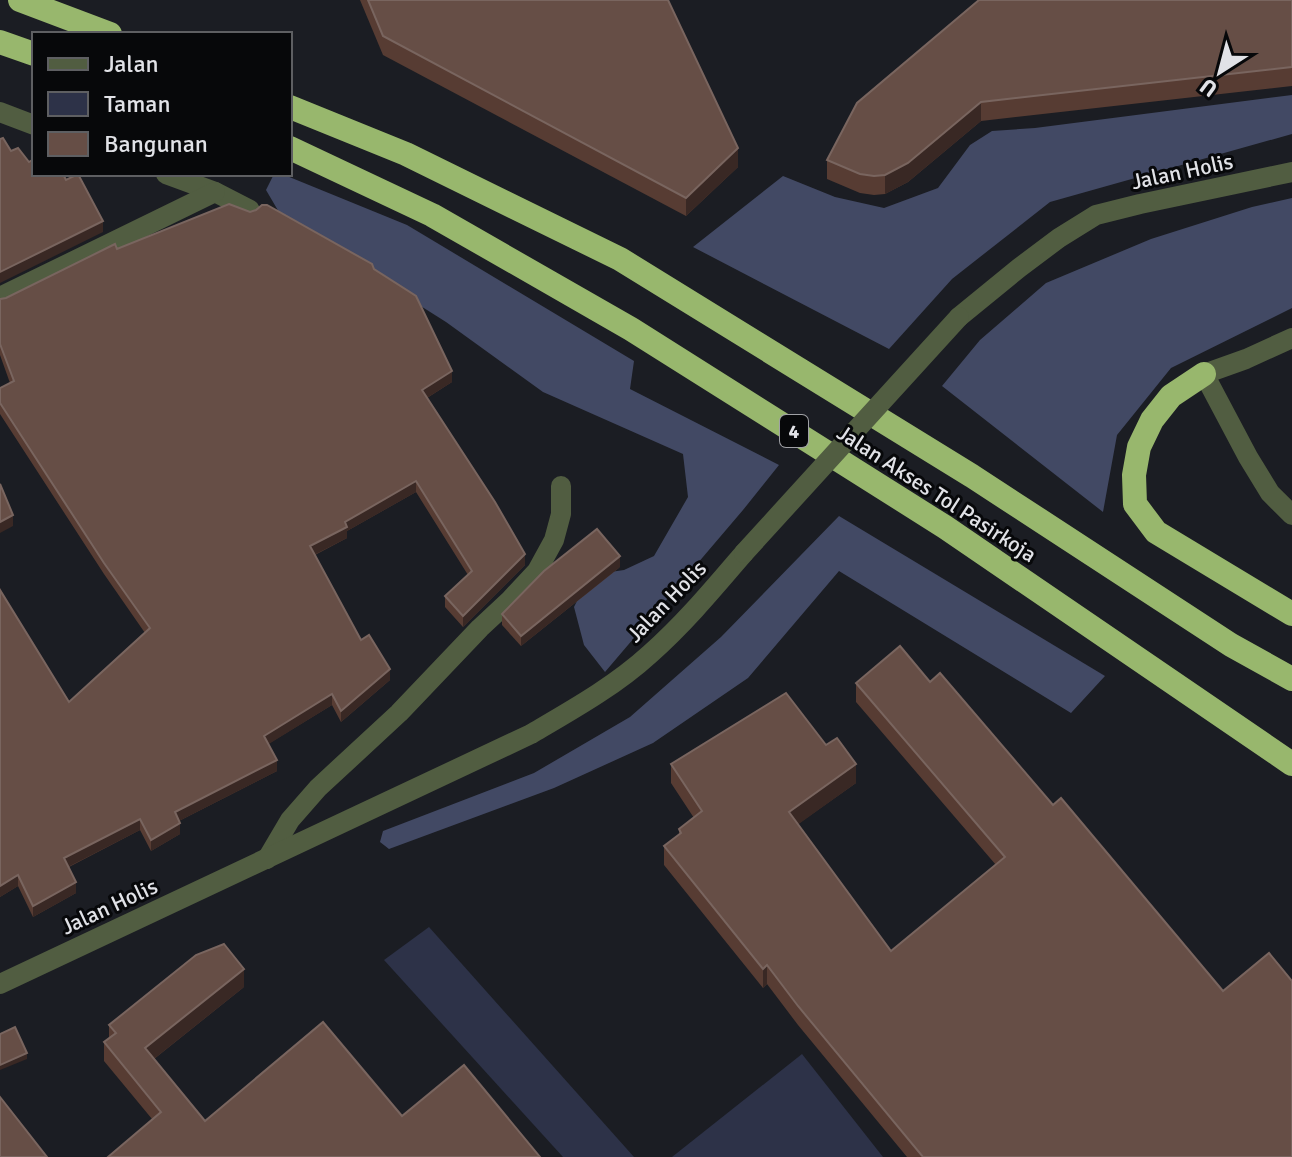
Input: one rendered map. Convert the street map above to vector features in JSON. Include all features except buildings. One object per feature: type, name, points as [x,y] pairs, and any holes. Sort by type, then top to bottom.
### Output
[{"type":"highway","points":[[20,0],[105,32]]},
{"type":"highway","points":[[0,42],[32,53]]},
{"type":"highway","name":"Jalan Akses Tol Pasirkoja","points":[[292,108],[406,154],[620,259],[972,476],[1231,645],[1292,679]]},
{"type":"highway","name":"Jalan Akses Tol Pasirkoja","points":[[292,149],[432,215],[631,329],[945,527],[1292,764]]},
{"type":"highway","points":[[1204,374],[1171,396],[1152,420],[1139,447],[1134,475],[1135,504],[1156,532],[1292,614]]},
{"type":"street","points":[[0,112],[32,124]]},
{"type":"street","name":"Jalan Holis","points":[[0,984],[531,734],[592,698],[649,655],[693,612],[959,317],[1019,268],[1096,215],[1292,172]]},
{"type":"street","points":[[171,176],[215,192],[250,210]]},
{"type":"street","points":[[0,297],[215,192]]},
{"type":"street","points":[[1292,338],[1204,374],[1270,493],[1292,515]]},
{"type":"street","points":[[267,859],[290,820],[318,788],[399,713],[537,571],[554,540],[561,514],[561,486]]},
{"type":"green space","points":[[429,927],[634,1157],[563,1157],[384,960]]},
{"type":"green space","points":[[802,1054],[883,1157],[672,1157]]},
{"type":"shaded area","points":[[1292,95],[1292,134],[1050,202],[952,279],[889,349],[693,247],[783,176],[835,197],[884,208],[938,188],[970,145],[992,131]]},
{"type":"shaded area","points":[[273,176],[287,176],[407,225],[634,361],[630,389],[779,465],[605,672],[584,645],[574,607],[590,575],[624,570],[654,556],[688,497],[683,454],[543,392],[446,322],[283,219],[266,190]]},
{"type":"shaded area","points":[[1292,198],[1292,308],[1171,368],[1117,435],[1103,512],[942,386],[980,340],[1046,283],[1151,239],[1252,207]]},
{"type":"shaded area","points":[[839,516],[1105,676],[1071,713],[839,571],[748,678],[653,743],[554,788],[389,849],[380,842],[383,831],[534,773],[630,717],[721,637]]}]
